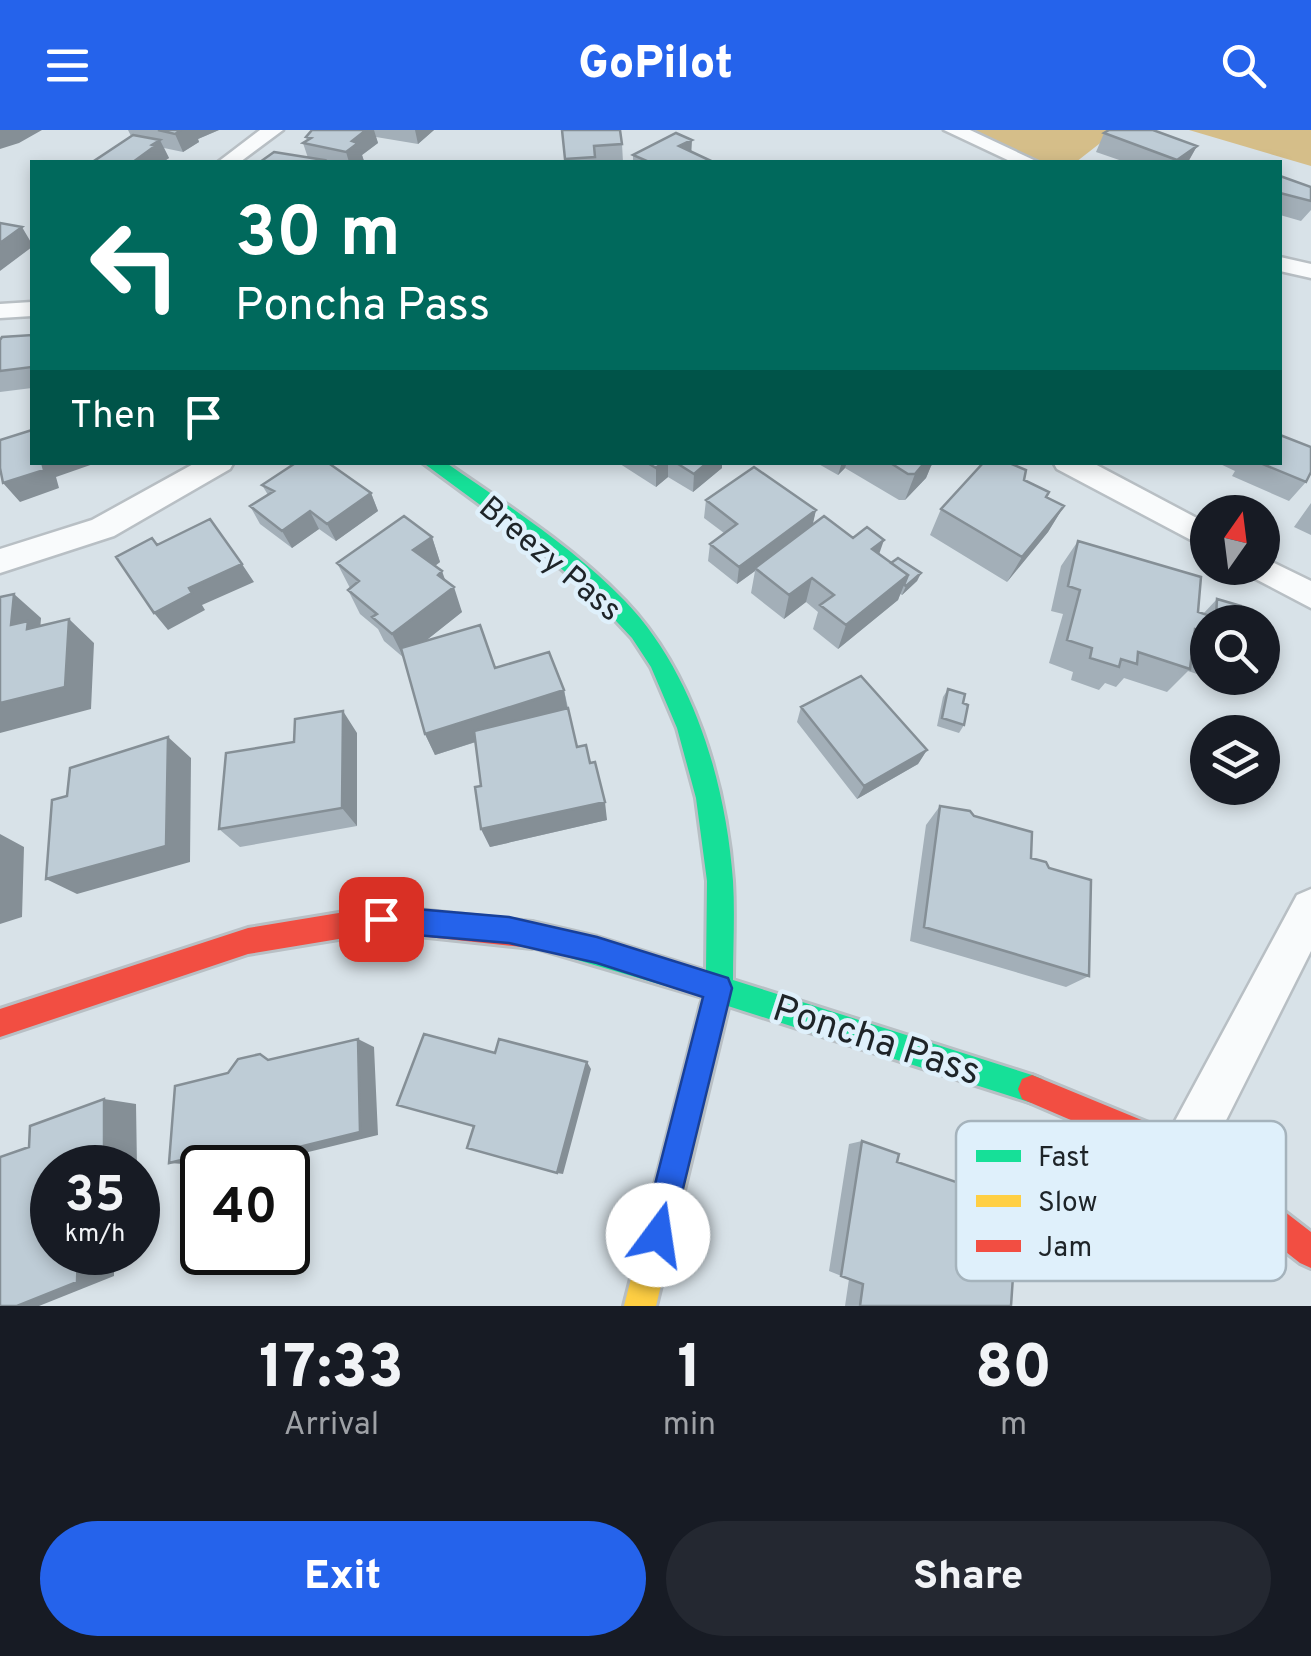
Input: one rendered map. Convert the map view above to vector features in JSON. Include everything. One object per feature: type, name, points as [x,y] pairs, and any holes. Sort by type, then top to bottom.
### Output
[{"type":"street","points":[[231,160],[273,130]]},
{"type":"street","points":[[954,130],[1023,160]]},
{"type":"street","points":[[1282,265],[1311,271]]},
{"type":"street","points":[[0,311],[30,310]]},
{"type":"street","points":[[0,561],[102,528],[215,465]]},
{"type":"street","name":"Breezy Pass","points":[[434,465],[529,530],[620,609],[663,671],[688,726],[705,788],[719,867],[719,988],[640,1306]]},
{"type":"street","points":[[1104,470],[1190,526]]},
{"type":"street","points":[[1280,579],[1311,596]]},
{"type":"street","points":[[1201,1121],[1311,909]]},
{"type":"street","name":"Poncha Pass","points":[[0,1023],[248,941],[381,919],[509,930],[597,950],[719,988],[1033,1089],[1107,1121]]},
{"type":"street","name":"Poncha Pass","points":[[1286,1233],[1311,1252]]},
{"type":"shaded area","points":[[970,130],[1117,130],[1079,160],[1038,160]]},
{"type":"shaded area","points":[[1189,130],[1311,130],[1311,166]]},
{"type":"building","points":[[312,130],[366,130],[346,152],[303,143],[311,138],[306,137]]},
{"type":"building","points":[[562,130],[620,130],[622,144],[594,146],[595,157],[565,159]]},
{"type":"building","points":[[1153,130],[1197,146],[1177,160],[1104,133]]},
{"type":"building","points":[[676,133],[692,140],[679,146],[709,160],[644,160],[633,155]]},
{"type":"building","points":[[133,135],[160,140],[136,160],[96,160]]},
{"type":"building","points":[[274,152],[324,160],[263,160]]},
{"type":"building","points":[[1282,177],[1311,187],[1311,201],[1282,194]]},
{"type":"building","points":[[0,223],[22,227],[0,243]]},
{"type":"building","points":[[30,335],[30,367],[0,371],[2,337]]},
{"type":"building","points":[[30,431],[30,465],[43,465],[44,470],[3,483],[0,440]]},
{"type":"building","points":[[1282,436],[1311,447],[1311,472],[1306,482],[1265,465],[1282,465]]},
{"type":"building","points":[[292,465],[331,465],[371,493],[327,524],[310,511],[282,531],[250,506],[274,491],[262,485]]},
{"type":"building","points":[[680,465],[704,465],[694,474]]},
{"type":"building","points":[[894,465],[922,465],[915,474]]},
{"type":"building","points":[[981,465],[1014,465],[1026,470],[1024,480],[1049,492],[1046,497],[1064,506],[1022,557],[941,509]]},
{"type":"building","points":[[754,467],[816,510],[739,567],[710,544],[737,524],[706,500]]},
{"type":"building","points":[[404,516],[432,537],[413,550],[442,571],[438,575],[454,587],[392,634],[372,617],[377,614],[348,590],[359,581],[337,563]]},
{"type":"building","points":[[824,516],[853,538],[867,527],[884,540],[872,549],[908,575],[846,625],[820,605],[834,595],[812,578],[789,595],[755,568]]},
{"type":"building","points":[[210,519],[242,564],[189,588],[192,593],[154,613],[116,557],[152,538],[157,545]]},
{"type":"building","points":[[1078,541],[1190,574],[1190,585],[1200,585],[1199,605],[1190,605],[1190,669],[1138,652],[1137,664],[1121,659],[1119,667],[1090,658],[1092,648],[1067,640],[1080,590],[1068,586]]},
{"type":"building","points":[[898,558],[921,573],[906,586],[908,575],[891,563]]},
{"type":"building","points":[[14,594],[11,625],[28,621],[27,629],[69,619],[65,687],[0,703],[0,597]]},
{"type":"building","points":[[1217,599],[1238,605],[1217,605]]},
{"type":"building","points":[[480,625],[495,668],[549,652],[564,690],[425,734],[401,648]]},
{"type":"building","points":[[861,676],[927,750],[864,786],[801,707]]},
{"type":"building","points":[[948,689],[965,694],[963,703],[968,705],[964,725],[942,718]]},
{"type":"building","points":[[568,708],[577,747],[586,745],[590,763],[595,762],[605,802],[481,829],[475,787],[481,786],[474,731]]},
{"type":"building","points":[[343,711],[342,808],[219,829],[226,753],[294,742],[295,719]]},
{"type":"building","points":[[168,737],[166,846],[46,879],[52,800],[67,796],[70,768]]},
{"type":"building","points":[[940,806],[970,811],[974,816],[1032,832],[1031,858],[1046,862],[1049,868],[1091,880],[1089,976],[924,927]]},
{"type":"building","points":[[424,1034],[495,1053],[499,1039],[587,1062],[557,1173],[467,1148],[474,1126],[397,1105]]},
{"type":"building","points":[[358,1039],[360,1132],[307,1145],[180,1145],[180,1160],[169,1163],[175,1086],[228,1073],[238,1059],[260,1054],[268,1060]]},
{"type":"building","points":[[104,1099],[104,1145],[30,1145],[30,1275],[77,1275],[77,1282],[17,1306],[0,1306],[0,1157],[29,1147],[30,1126]]},
{"type":"building","points":[[862,1141],[899,1154],[897,1162],[956,1182],[956,1281],[1013,1281],[1011,1306],[860,1306],[863,1284],[841,1276]]},
{"type":"traffic: fast","points":[[435,465],[528,530],[597,587],[640,632],[659,662],[688,728],[715,833],[721,912],[715,1004]]},
{"type":"traffic: fast","points":[[532,935],[597,950],[1032,1089]]},
{"type":"traffic: slow","points":[[640,1306],[715,1004]]},
{"type":"traffic: jam","points":[[0,1023],[248,941],[381,919],[532,935]]},
{"type":"traffic: jam","points":[[1032,1089],[1108,1121]]},
{"type":"traffic: jam","points":[[1286,1233],[1311,1252]]},
{"type":"route","points":[[381,919],[509,930],[597,950],[719,988],[658,1235]]}]
